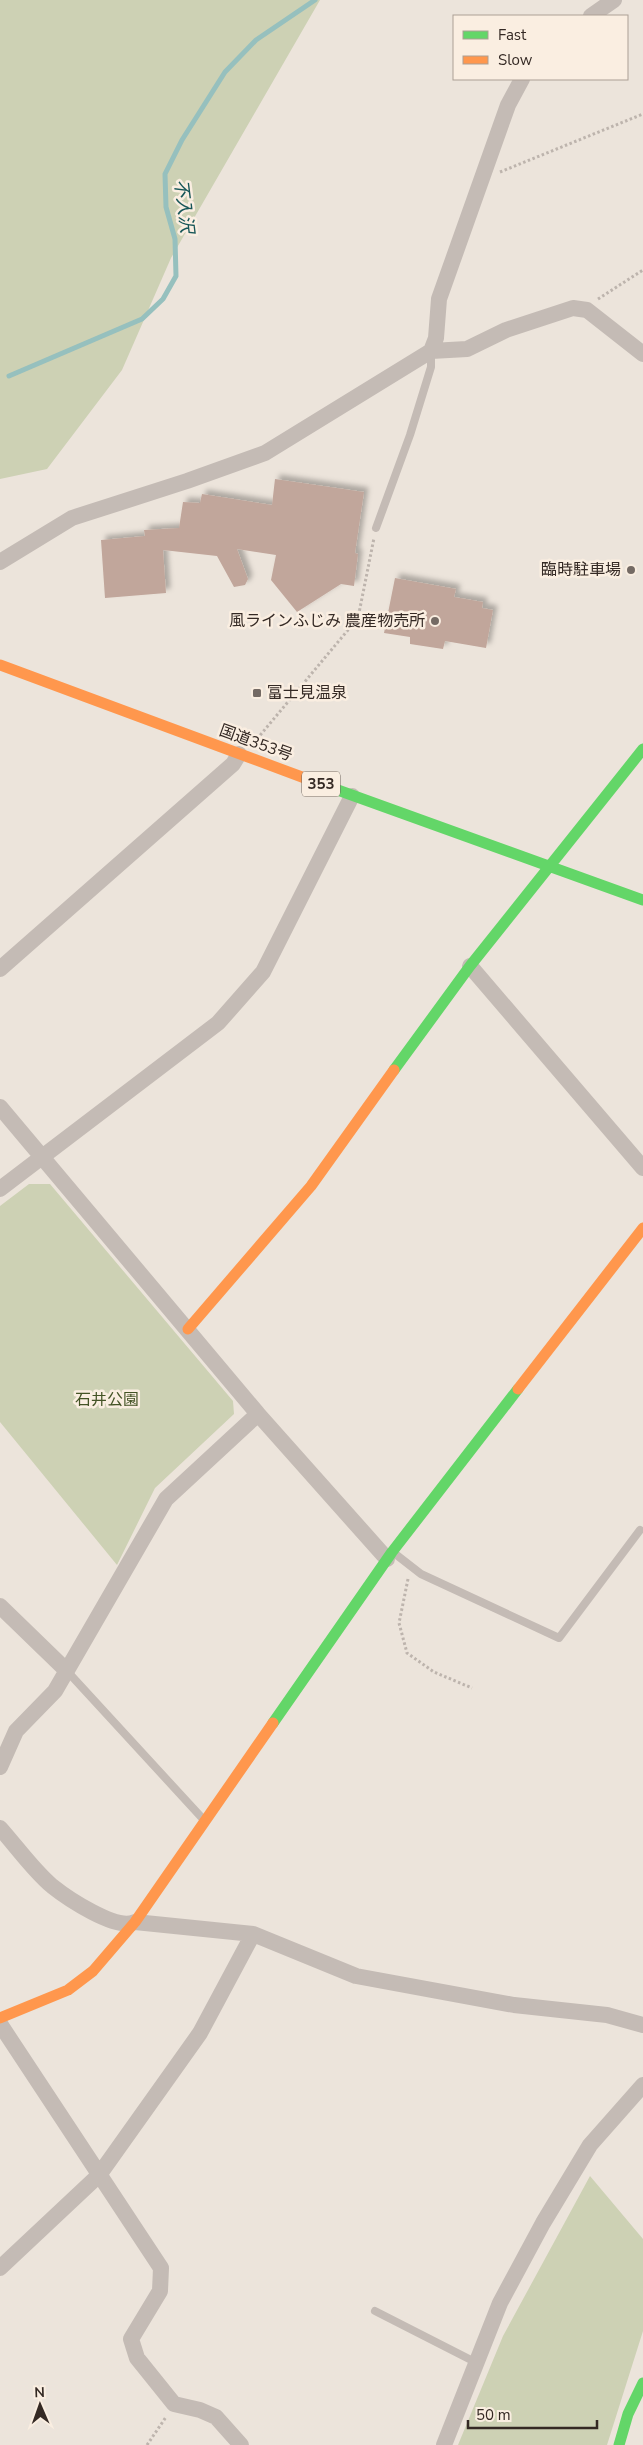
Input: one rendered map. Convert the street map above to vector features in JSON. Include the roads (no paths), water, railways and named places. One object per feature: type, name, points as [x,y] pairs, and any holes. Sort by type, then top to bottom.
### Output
[{"type":"main road","name":"国道353号","points":[[0,665],[352,796],[643,900]]},
{"type":"main road","points":[[188,1330],[311,1186],[470,966],[548,866],[643,750]]},
{"type":"main road","points":[[0,2018],[68,1990],[93,1971],[134,1922],[390,1556],[643,1228]]},
{"type":"main road","points":[[619,2445],[628,2414],[643,2383]]},
{"type":"street","points":[[592,15],[614,0]]},
{"type":"street","points":[[431,351],[436,338],[439,299],[508,106],[521,80]]},
{"type":"street","points":[[0,562],[72,518],[187,481],[265,453],[431,351],[467,349],[514,327],[573,308],[587,310],[643,354]]},
{"type":"street","points":[[0,969],[233,764],[245,756]]},
{"type":"street","points":[[0,1189],[225,1016],[263,972],[352,796]]},
{"type":"street","points":[[470,966],[643,1168]]},
{"type":"street","points":[[0,1107],[258,1414],[390,1556]]},
{"type":"street","points":[[0,1766],[16,1731],[54,1691],[166,1499],[258,1414]]},
{"type":"street","points":[[0,1606],[66,1671]]},
{"type":"street","points":[[0,1828],[52,1886],[98,1915],[129,1924],[134,1922],[253,1934],[356,1976],[514,2005],[607,2015],[643,2025]]},
{"type":"street","points":[[0,2268],[99,2175],[200,2033],[253,1934]]},
{"type":"street","points":[[0,2024],[161,2268],[160,2291],[131,2339],[137,2358],[174,2404],[200,2410],[216,2417],[241,2445]]},
{"type":"street","points":[[444,2445],[500,2303],[543,2222],[590,2145],[643,2085]]},
{"type":"lane","points":[[376,528],[426,384],[431,367],[431,351]]},
{"type":"lane","points":[[390,1556],[411,1566],[421,1574],[559,1638],[640,1530]]},
{"type":"lane","points":[[66,1671],[205,1821]]},
{"type":"lane","points":[[375,2311],[477,2363]]},
{"type":"waterway","name":"不入沢","points":[[9,376],[142,319],[163,299],[176,276],[175,239],[166,207],[165,174],[182,140],[225,72],[256,40],[315,0]]},
{"type":"place","name":"臨時駐車場","points":[[631,570]]},
{"type":"place","name":"風ラインふじみ 農産物売所","points":[[435,621]]},
{"type":"place","name":"富士見温泉","points":[[257,693]]},
{"type":"park label","name":"石井公園","points":[[107,1400]]}]
